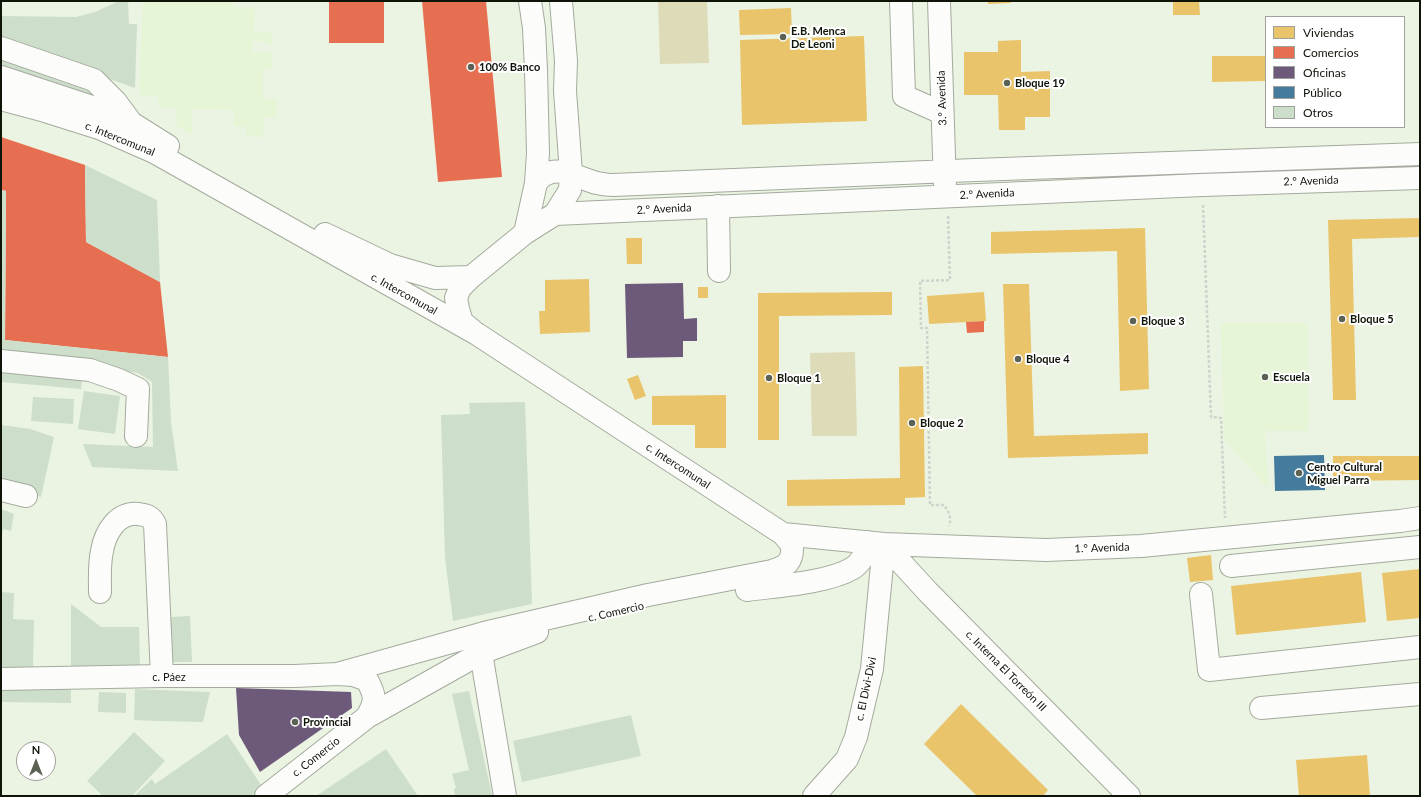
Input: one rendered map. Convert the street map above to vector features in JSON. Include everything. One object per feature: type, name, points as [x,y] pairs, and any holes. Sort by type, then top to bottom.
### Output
[{"type":"street","points":[[525,233],[536,183],[538,153],[534,28],[530,1]]},
{"type":"street","name":"2.° Avenida","points":[[477,334],[462,322],[456,298],[460,288],[471,277],[525,233],[555,214],[570,190],[571,173],[565,91],[566,61],[561,1]]},
{"type":"street","points":[[901,1],[904,96],[942,112]]},
{"type":"street","name":"3.° Avenida","points":[[939,1],[946,196]]},
{"type":"street","points":[[1,48],[94,80],[116,102],[140,137],[154,152]]},
{"type":"street","name":"c. Intercomunal","points":[[1,77],[122,117],[186,158],[302,223],[390,265],[435,278],[471,277]]},
{"type":"street","name":"c. Intercomunal","points":[[1,99],[99,128],[154,152],[477,334],[783,534]]},
{"type":"street","points":[[536,183],[541,176],[546,173],[558,172],[571,173],[596,183],[613,186],[1420,154]]},
{"type":"street","name":"2.° Avenida","points":[[555,214],[1202,185],[1420,178]]},
{"type":"street","points":[[718,206],[719,271]]},
{"type":"street","points":[[1,361],[90,370],[119,380],[138,389],[136,436]]},
{"type":"street","points":[[1,490],[26,496]]},
{"type":"street","points":[[100,592],[102,551],[107,533],[118,520],[126,515],[146,515],[153,519],[156,524],[162,676]]},
{"type":"street","name":"1.° Avenida","points":[[783,534],[876,543],[1046,550],[1141,546],[1420,518]]},
{"type":"street","points":[[771,586],[791,559],[792,545],[783,534]]},
{"type":"street","name":"c. Comercio","points":[[266,796],[367,717],[481,654],[537,631],[640,606],[830,578],[853,568],[876,543]]},
{"type":"street","name":"c. El Divi-Divi","points":[[814,796],[847,759],[856,737],[872,669],[876,543]]},
{"type":"street","name":"c. Interna El Torreón III","points":[[876,543],[928,592],[1130,796]]},
{"type":"street","points":[[1231,566],[1420,547]]},
{"type":"street","points":[[336,674],[484,633],[648,595],[772,571],[786,565]]},
{"type":"street","points":[[1201,594],[1209,670],[1420,647]]},
{"type":"street","points":[[481,654],[505,796]]},
{"type":"street","points":[[336,674],[353,675],[367,680],[374,696],[373,706],[367,717]]},
{"type":"street","name":"c. Páez","points":[[1,679],[162,676],[295,676],[336,674]]},
{"type":"street","points":[[1261,708],[1420,694]]},
{"type":"path","points":[[1202,185],[1211,418],[1221,418],[1226,538]]},
{"type":"path","points":[[929,546],[941,537],[947,530],[951,521],[949,512],[944,506],[930,506],[928,328],[921,328],[920,281],[950,280],[946,196]]},
{"type":"shaded area","points":[[143,1],[234,1],[234,7],[255,8],[254,32],[272,32],[272,44],[266,44],[266,41],[253,41],[252,52],[272,52],[271,69],[263,69],[263,99],[277,100],[276,117],[264,117],[263,137],[246,136],[246,127],[234,126],[234,110],[192,109],[192,135],[177,126],[176,108],[161,108],[157,96],[139,95]]},
{"type":"shaded area","points":[[658,1],[707,1],[709,63],[660,64]]},
{"type":"shaded area","name":"Escuela","points":[[1221,323],[1307,323],[1309,431],[1265,431],[1268,488],[1224,440]]},
{"type":"shaded area","points":[[855,352],[857,436],[812,436],[810,353]]},
{"type":"building: Viviendas","points":[[988,1],[1011,1],[1011,3],[988,4]]},
{"type":"building: Viviendas","points":[[1173,1],[1199,1],[1200,15],[1173,15]]},
{"type":"building: Viviendas","points":[[791,8],[792,34],[740,35],[739,10]]},
{"type":"building: Viviendas","points":[[864,36],[867,121],[742,125],[740,40]]},
{"type":"building: Viviendas","name":"Bloque 19","points":[[1021,40],[1021,72],[1050,71],[1050,117],[1025,117],[1025,130],[999,130],[998,95],[964,95],[964,52],[998,52],[998,41]]},
{"type":"building: Viviendas","points":[[1212,56],[1265,56],[1265,81],[1212,82]]},
{"type":"building: Viviendas","name":"Bloque 5","points":[[1420,218],[1420,237],[1352,239],[1356,400],[1333,400],[1328,220]]},
{"type":"building: Viviendas","name":"Bloque 3","points":[[1145,228],[1149,389],[1120,391],[1117,251],[991,254],[991,232]]},
{"type":"building: Viviendas","points":[[626,238],[642,238],[642,264],[627,264]]},
{"type":"building: Viviendas","points":[[589,279],[590,332],[540,334],[539,311],[545,311],[545,280]]},
{"type":"building: Viviendas","name":"Bloque 4","points":[[1003,284],[1029,284],[1034,436],[1148,433],[1148,454],[1008,458]]},
{"type":"building: Viviendas","points":[[698,287],[708,287],[708,298],[698,298]]},
{"type":"building: Viviendas","name":"Bloque 1","points":[[892,292],[892,315],[779,316],[779,440],[758,440],[758,293]]},
{"type":"building: Viviendas","points":[[984,292],[986,321],[929,324],[927,296]]},
{"type":"building: Viviendas","name":"Bloque 2","points":[[923,366],[925,497],[905,498],[905,505],[787,506],[787,480],[900,478],[899,367]]},
{"type":"building: Viviendas","points":[[638,375],[646,396],[635,400],[627,379]]},
{"type":"building: Viviendas","points":[[726,395],[726,448],[695,448],[695,425],[652,425],[652,396]]},
{"type":"building: Viviendas","points":[[1333,456],[1420,456],[1420,480],[1333,481]]},
{"type":"building: Viviendas","points":[[1211,555],[1213,580],[1190,582],[1187,558]]},
{"type":"building: Viviendas","points":[[1420,569],[1420,618],[1387,621],[1382,573]]},
{"type":"building: Viviendas","points":[[1361,572],[1366,622],[1236,635],[1231,586]]},
{"type":"building: Viviendas","points":[[961,704],[1048,790],[1043,796],[977,796],[924,744]]},
{"type":"building: Viviendas","points":[[1367,755],[1370,796],[1299,796],[1296,760]]},
{"type":"building: Comercios","points":[[329,1],[384,1],[384,43],[329,43]]},
{"type":"building: Comercios","points":[[422,1],[486,1],[502,177],[438,182]]},
{"type":"building: Comercios","points":[[1,137],[85,165],[86,242],[160,282],[168,357],[5,340],[6,191],[1,190]]},
{"type":"building: Comercios","points":[[984,321],[984,332],[967,333],[966,322]]},
{"type":"building: Oficinas","points":[[683,283],[684,319],[697,318],[697,341],[683,341],[683,357],[627,358],[625,284]]},
{"type":"building: Oficinas","points":[[236,688],[351,692],[352,708],[260,772],[239,735]]},
{"type":"building: Público","name":"Centro Cultural Miguel Parra","points":[[1324,455],[1325,490],[1275,491],[1274,456]]},
{"type":"building: Otros","points":[[119,1],[128,1],[129,24],[137,24],[135,88],[1,41],[1,16],[76,17],[95,12]]},
{"type":"building: Otros","points":[[1,54],[93,90],[91,95],[1,74]]},
{"type":"building: Otros","points":[[85,165],[157,200],[160,282],[86,242]]},
{"type":"building: Otros","points":[[1,190],[6,191],[5,340],[168,357],[171,422],[178,471],[92,467],[83,444],[153,447],[152,382],[138,373],[1,358]]},
{"type":"building: Otros","points":[[1,365],[83,372],[81,389],[1,382]]},
{"type":"building: Otros","points":[[84,391],[120,396],[115,434],[78,429]]},
{"type":"building: Otros","points":[[33,397],[74,399],[73,424],[31,421]]},
{"type":"building: Otros","points":[[525,402],[532,604],[453,621],[445,558],[441,415],[470,414],[469,403]]},
{"type":"building: Otros","points":[[2,425],[30,429],[54,437],[41,497],[1,485]]},
{"type":"building: Otros","points":[[1,509],[14,514],[11,531],[3,529],[2,536]]},
{"type":"building: Otros","points":[[1,592],[14,593],[13,619],[34,620],[33,669],[1,668]]},
{"type":"building: Otros","points":[[71,604],[101,627],[139,627],[140,668],[71,667]]},
{"type":"building: Otros","points":[[190,616],[192,662],[171,662],[170,617]]},
{"type":"building: Otros","points":[[1,685],[71,685],[71,703],[1,702]]},
{"type":"building: Otros","points":[[135,689],[210,692],[203,722],[134,720]]},
{"type":"building: Otros","points":[[469,691],[492,795],[489,796],[455,796],[454,789],[456,788],[452,774],[469,770],[452,694]]},
{"type":"building: Otros","points":[[99,692],[126,693],[126,713],[98,712]]},
{"type":"building: Otros","points":[[631,715],[641,756],[522,782],[513,741]]},
{"type":"building: Otros","points":[[134,732],[165,761],[132,796],[103,796],[87,781]]},
{"type":"building: Otros","points":[[227,734],[263,788],[251,796],[134,796],[152,779],[155,784]]},
{"type":"building: Otros","points":[[386,749],[418,796],[316,796],[328,788]]},
{"type":"place","name":"E.B. Menca De Leoni","points":[[783,37]]},
{"type":"place","name":"100% Banco","points":[[471,67]]},
{"type":"place","name":"Bloque 19","points":[[1007,83]]},
{"type":"place","name":"Bloque 5","points":[[1342,319]]},
{"type":"place","name":"Bloque 3","points":[[1133,321]]},
{"type":"place","name":"Bloque 4","points":[[1018,359]]},
{"type":"place","name":"Escuela","points":[[1265,377]]},
{"type":"place","name":"Bloque 1","points":[[769,378]]},
{"type":"place","name":"Bloque 2","points":[[912,423]]},
{"type":"place","name":"Centro Cultural Miguel Parra","points":[[1299,473]]},
{"type":"place","name":"Provincial","points":[[295,722]]}]
